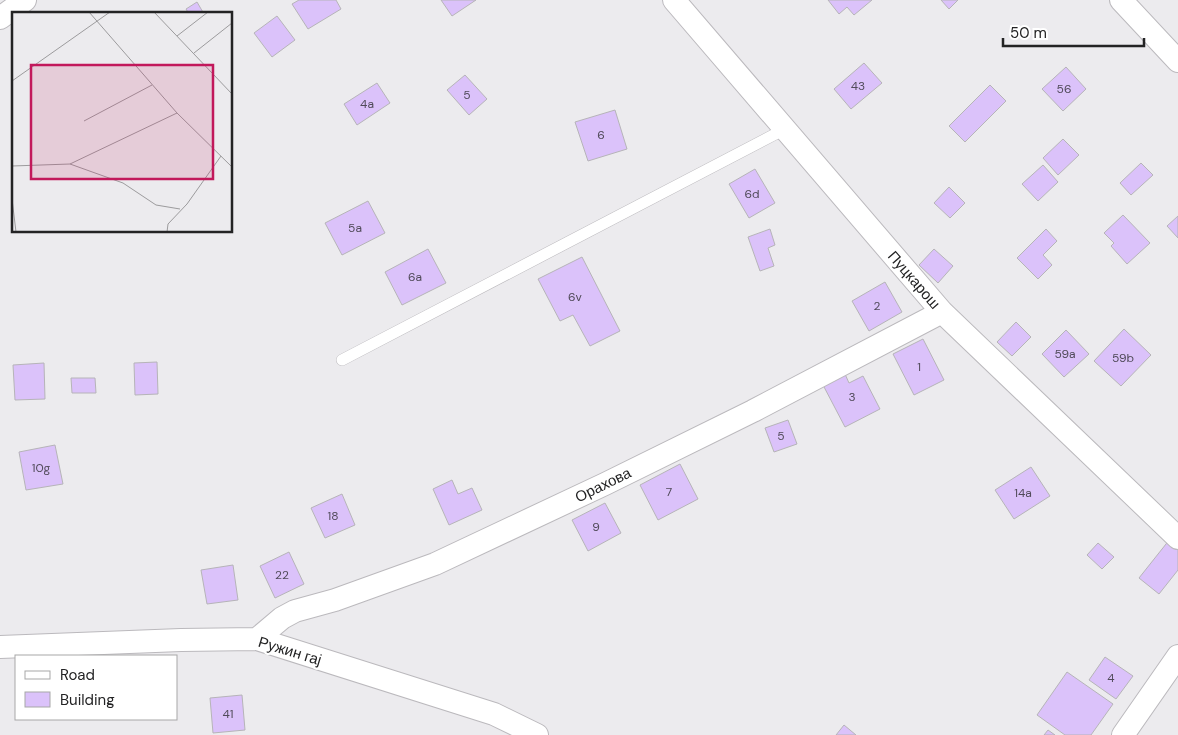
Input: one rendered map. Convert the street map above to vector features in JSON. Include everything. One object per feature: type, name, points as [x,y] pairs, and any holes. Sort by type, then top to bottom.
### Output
[{"type":"street","points":[[0,18],[25,0]]},
{"type":"street","name":"Пуцкарош","points":[[674,0],[942,312],[1178,538]]},
{"type":"street","points":[[1121,0],[1178,60]]},
{"type":"street","name":"Орахова","points":[[257,639],[282,618],[295,611],[335,600],[434,564],[605,484],[752,411],[942,312]]},
{"type":"street","name":"Ружин гај","points":[[0,647],[257,639],[494,714],[537,735]]},
{"type":"street","points":[[1122,735],[1178,656]]},
{"type":"lane","points":[[342,360],[785,129]]},
{"type":"building","points":[[299,0],[336,0],[341,9],[308,29],[292,4]]},
{"type":"building","points":[[441,0],[476,0],[452,16]]},
{"type":"building","points":[[828,0],[872,0],[854,15],[847,7],[839,14]]},
{"type":"building","points":[[941,0],[958,0],[949,9]]},
{"type":"building","points":[[197,2],[203,12],[188,12],[186,9]]},
{"type":"building","points":[[277,16],[295,40],[272,57],[254,33]]},
{"type":"building","points":[[864,63],[882,83],[851,109],[834,89]]},
{"type":"building","points":[[1066,67],[1086,89],[1063,111],[1042,89]]},
{"type":"building","points":[[465,75],[487,99],[469,115],[447,90]]},
{"type":"building","points":[[377,83],[390,103],[357,125],[344,104]]},
{"type":"building","points":[[990,85],[1006,101],[965,142],[949,126]]},
{"type":"building","points":[[615,110],[627,149],[588,161],[575,122]]},
{"type":"building","points":[[1063,139],[1079,155],[1058,175],[1043,158]]},
{"type":"building","points":[[1141,163],[1153,175],[1131,195],[1120,183]]},
{"type":"building","points":[[1043,165],[1058,182],[1038,201],[1022,184]]},
{"type":"building","points":[[755,169],[775,203],[749,218],[729,184]]},
{"type":"building","points":[[949,187],[965,203],[950,218],[934,203]]},
{"type":"building","points":[[368,201],[385,233],[342,255],[325,223]]},
{"type":"building","points":[[1123,215],[1150,243],[1127,264],[1111,246],[1114,243],[1104,233]]},
{"type":"building","points":[[1178,216],[1178,238],[1167,226]]},
{"type":"building","points":[[770,229],[775,245],[768,248],[774,266],[760,271],[748,237]]},
{"type":"building","points":[[1046,229],[1057,241],[1043,255],[1052,265],[1038,279],[1017,258]]},
{"type":"building","points":[[428,249],[446,283],[402,305],[385,272]]},
{"type":"building","points":[[934,249],[953,266],[938,283],[919,265]]},
{"type":"building","points":[[582,257],[620,331],[590,346],[573,315],[560,321],[538,279]]},
{"type":"building","points":[[885,282],[902,312],[869,331],[852,301]]},
{"type":"building","points":[[1016,322],[1031,337],[1012,356],[997,342]]},
{"type":"building","points":[[1124,329],[1151,355],[1121,386],[1094,361]]},
{"type":"building","points":[[1066,330],[1089,354],[1064,377],[1042,354]]},
{"type":"building","points":[[923,339],[944,380],[914,395],[893,354]]},
{"type":"building","points":[[157,362],[158,394],[135,395],[134,363]]},
{"type":"building","points":[[44,363],[45,399],[15,400],[13,365]]},
{"type":"building","points":[[845,374],[849,383],[863,376],[880,409],[845,427],[823,385]]},
{"type":"building","points":[[71,378],[95,378],[96,393],[72,393]]},
{"type":"building","points":[[788,420],[797,444],[774,452],[765,428]]},
{"type":"building","points":[[55,445],[63,484],[26,490],[19,452]]},
{"type":"building","points":[[680,464],[698,499],[658,520],[640,485]]},
{"type":"building","points":[[1031,467],[1050,496],[1014,519],[995,490]]},
{"type":"building","points":[[452,480],[458,494],[472,488],[482,510],[449,525],[433,489]]},
{"type":"building","points":[[342,494],[355,525],[325,538],[311,508]]},
{"type":"building","points":[[605,503],[621,533],[588,551],[572,520]]},
{"type":"building","points":[[1170,539],[1178,546],[1178,570],[1159,594],[1139,578]]},
{"type":"building","points":[[1098,543],[1114,557],[1102,569],[1087,555]]},
{"type":"building","points":[[289,552],[304,584],[275,598],[260,566]]},
{"type":"building","points":[[233,565],[238,600],[207,604],[201,570]]},
{"type":"building","points":[[1105,657],[1133,676],[1116,699],[1089,680]]},
{"type":"building","points":[[1067,672],[1113,704],[1091,735],[1065,735],[1037,715]]},
{"type":"building","points":[[242,695],[245,730],[213,733],[210,698]]},
{"type":"building","points":[[844,725],[856,735],[836,735]]},
{"type":"building","points":[[1048,730],[1055,735],[1044,735]]}]
